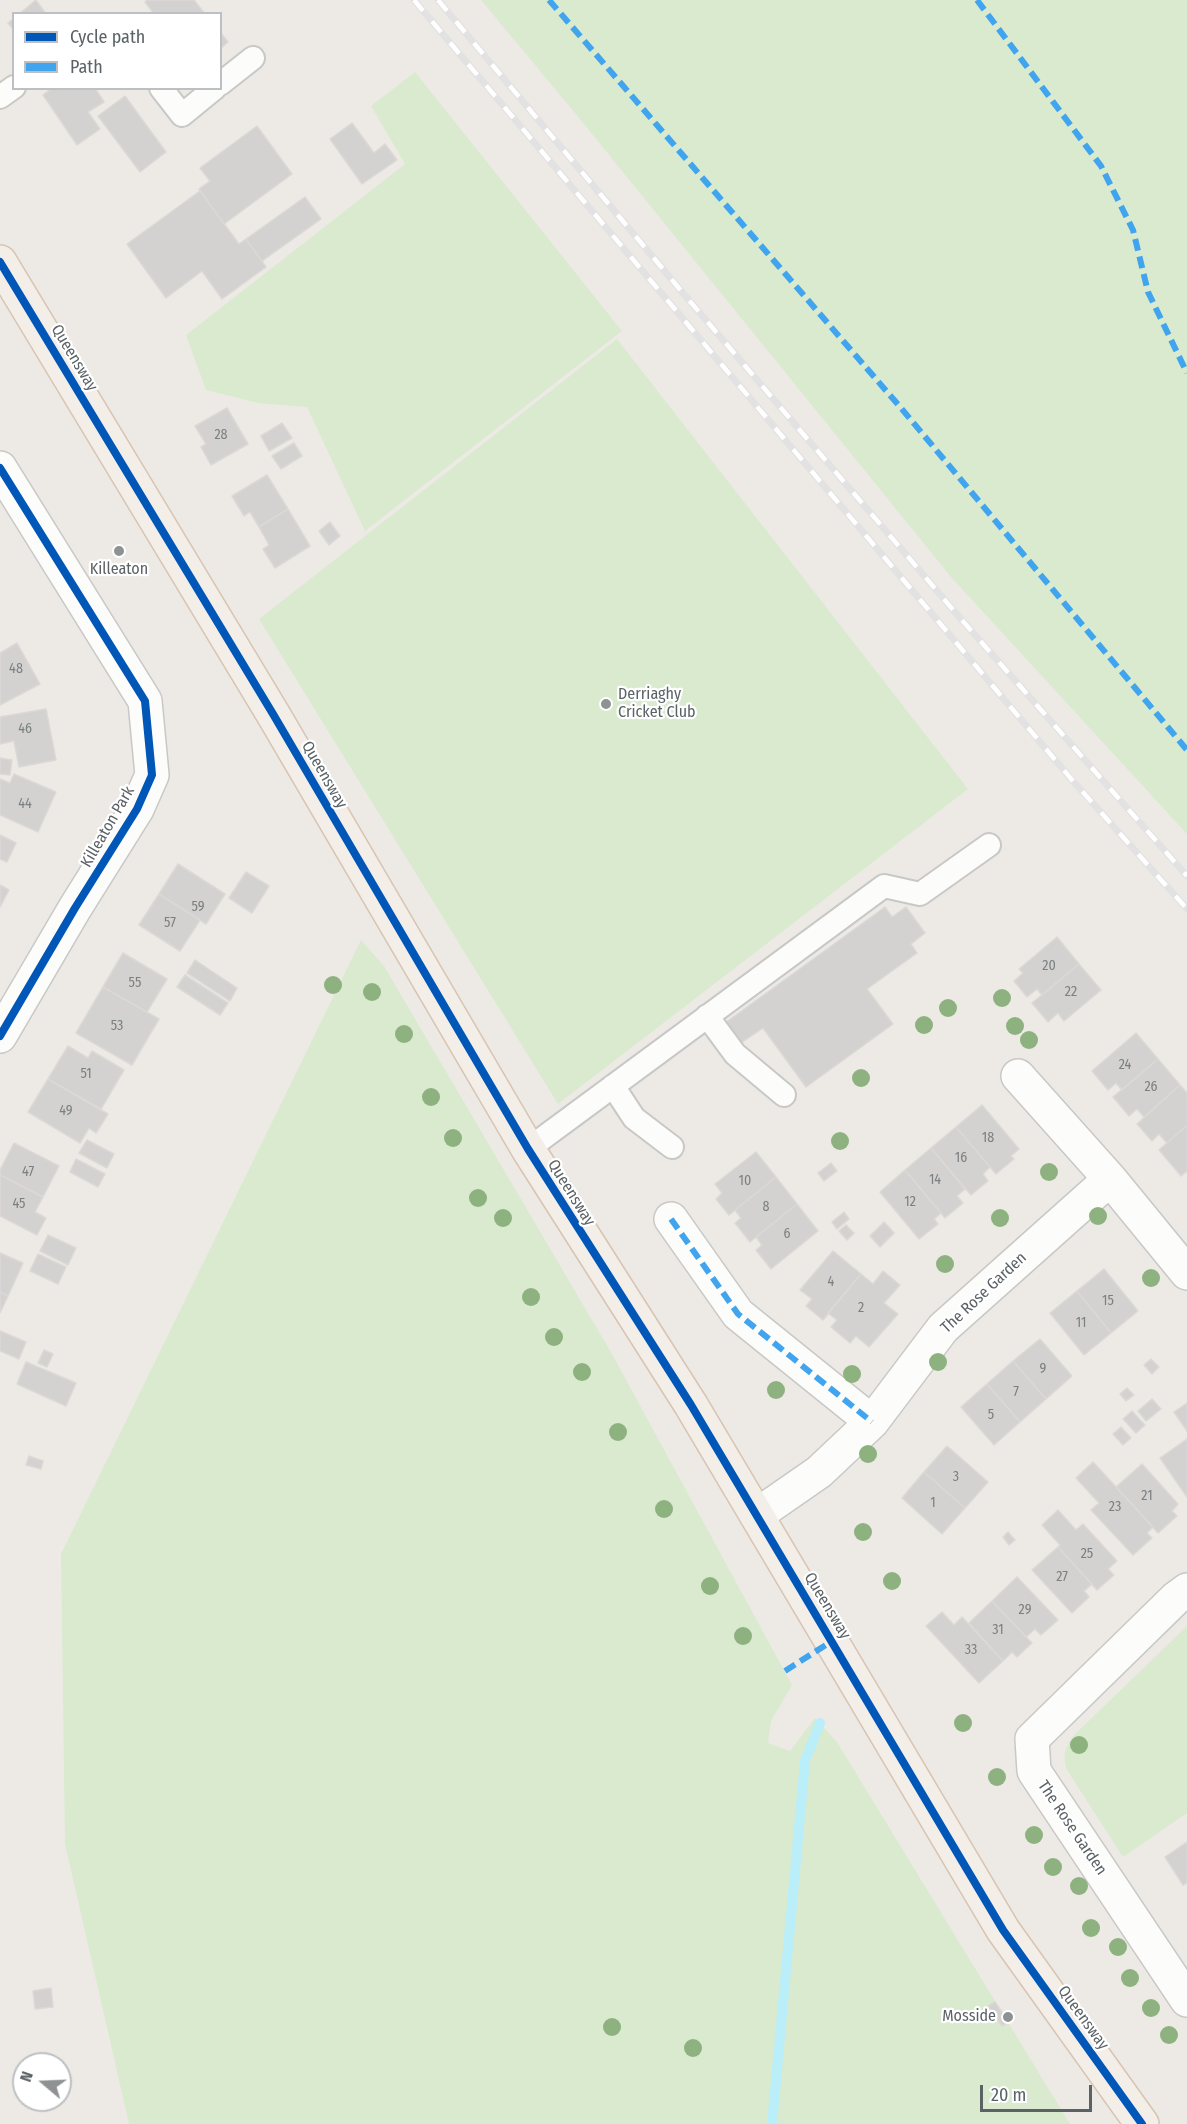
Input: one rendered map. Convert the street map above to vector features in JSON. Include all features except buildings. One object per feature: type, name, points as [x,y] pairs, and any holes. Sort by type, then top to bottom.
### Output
[{"type":"main road","name":"Queensway","points":[[0,262],[273,714],[528,1149],[691,1405],[1004,1930],[1142,2124]]},
{"type":"street","name":"Killeaton Park","points":[[0,468],[146,701],[152,775],[137,809],[75,908],[0,1036]]},
{"type":"street","points":[[1018,1076],[1110,1179],[1187,1273]]},
{"type":"street","name":"The Rose Garden","points":[[757,1515],[819,1472],[872,1422],[943,1328],[1110,1179]]},
{"type":"street","points":[[671,1219],[738,1314],[872,1422]]},
{"type":"street","name":"The Rose Garden","points":[[1187,1590],[1176,1598],[1032,1739],[1034,1771],[1187,2000]]},
{"type":"lane","points":[[222,82],[253,58]]},
{"type":"lane","points":[[162,90],[182,115],[213,90]]},
{"type":"lane","points":[[528,1149],[884,886],[920,894],[989,845]]},
{"type":"lane","points":[[707,1016],[735,1054],[784,1095]]},
{"type":"lane","points":[[613,1086],[634,1118],[672,1147]]},
{"type":"green space","points":[[481,0],[1187,0],[1187,834],[951,577]]},
{"type":"green space","points":[[415,72],[622,331],[365,531],[307,407],[258,403],[206,390],[186,335],[405,164],[371,106]]},
{"type":"green space","name":"Derriaghy Cricket Club","points":[[617,339],[968,789],[558,1104],[259,619]]},
{"type":"green space","points":[[361,940],[384,966],[612,1354],[792,1685],[771,1721],[768,1743],[790,1751],[815,1718],[837,1742],[1070,2124],[129,2124],[65,1844],[61,1554]]},
{"type":"green space","points":[[1187,1626],[1187,1813],[1123,1857],[1067,1770],[1065,1752],[1073,1736]]},
{"type":"waterway","points":[[772,2124],[805,1761],[820,1723]]},
{"type":"railway","points":[[414,0],[1073,781],[1187,909]]},
{"type":"railway","points":[[438,0],[688,299],[961,619],[1187,876]]},
{"type":"marked path","points":[[549,0],[901,408],[1187,750]]},
{"type":"marked path","points":[[977,0],[1101,166],[1133,230],[1148,292],[1187,373]]},
{"type":"marked path","points":[[671,1219],[738,1314],[872,1422]]},
{"type":"marked path","points":[[785,1671],[832,1641]]},
{"type":"cycle path","points":[[0,262],[273,714],[528,1149],[691,1405],[1003,1930],[1142,2124]]},
{"type":"cycle path","points":[[0,468],[145,701],[152,775],[137,809],[75,908],[0,1036]]},
{"type":"place","name":"Killeaton","points":[[119,551]]},
{"type":"place","name":"Derriaghy Cricket Club","points":[[606,704]]},
{"type":"place","name":"Mosside","points":[[1008,2017]]}]
